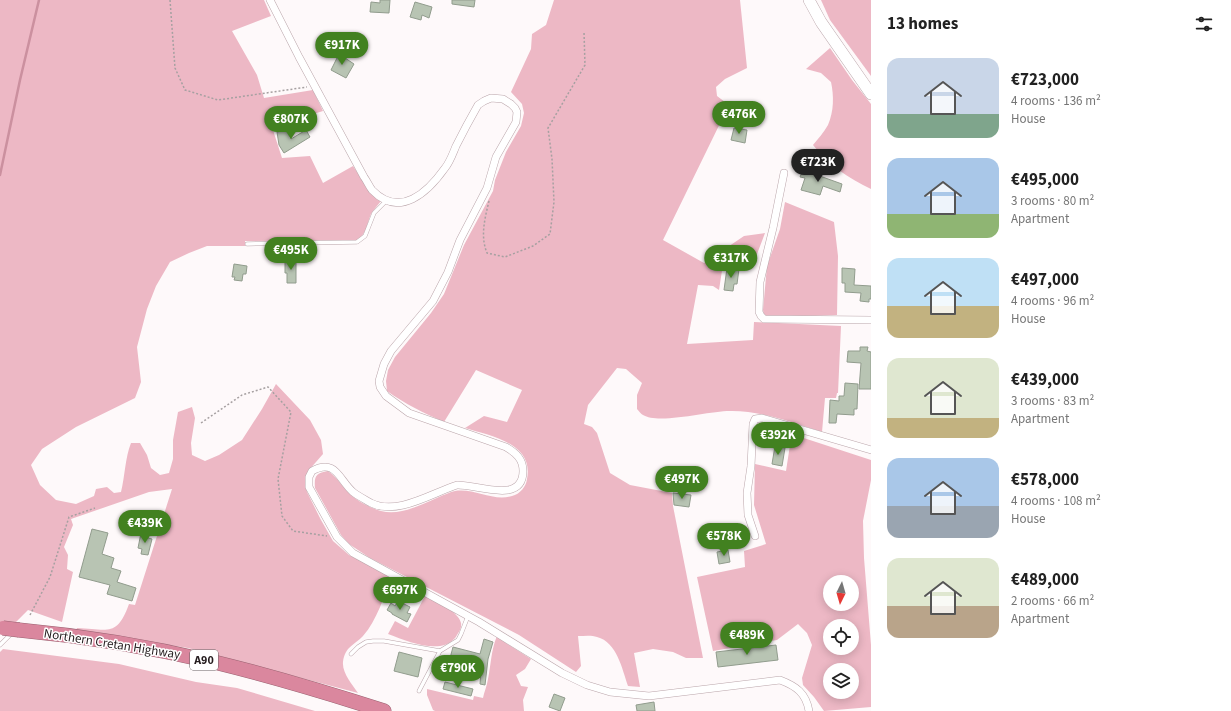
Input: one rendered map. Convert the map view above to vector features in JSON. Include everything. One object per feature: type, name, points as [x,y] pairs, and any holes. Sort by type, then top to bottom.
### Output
[{"type":"highway","name":"Northern Cretan Highway","points":[[1,628],[58,634],[122,644],[206,660],[294,683],[384,711]]},
{"type":"main road","points":[[809,0],[821,22],[871,94]]},
{"type":"street","points":[[270,0],[364,177],[372,190],[387,200],[395,203],[404,203],[417,197],[424,191],[446,168],[478,105],[491,98],[503,99],[511,104],[517,112],[517,117],[512,132],[496,157],[488,185],[460,240],[448,272],[433,301],[391,351],[384,364],[379,381],[380,387],[386,396],[409,413],[506,447],[519,457],[522,464],[523,473],[521,481],[514,489],[506,491],[495,491],[465,485],[457,485],[393,508],[372,504],[353,492],[337,472],[328,467],[320,467],[312,470],[309,487],[337,537],[353,553],[468,616],[562,672],[587,685],[610,692],[649,696],[780,680],[793,685],[802,694],[808,705],[809,711]]},
{"type":"street","points":[[784,173],[760,282],[759,312],[761,316],[764,319],[871,320]]},
{"type":"street","points":[[755,536],[748,515],[747,493],[751,466],[753,424],[755,419],[762,418],[871,450]]},
{"type":"lane","points":[[247,244],[358,242],[365,236],[374,213],[387,200]]},
{"type":"lane","points":[[419,691],[440,651],[458,640],[468,616]]},
{"type":"lane","points":[[0,645],[18,629]]},
{"type":"lane","points":[[351,654],[366,642],[373,641],[384,641],[440,651]]},
{"type":"path","points":[[170,0],[175,68],[185,90],[218,100],[315,86]]},
{"type":"path","points":[[488,185],[489,199],[484,223],[483,244],[487,254],[505,257],[533,246],[550,234],[554,202],[552,159],[548,128],[584,65],[584,32]]},
{"type":"path","points":[[201,423],[242,394],[268,387],[291,412],[278,480],[282,516],[293,531],[337,537]]},
{"type":"path","points":[[30,615],[50,577],[69,517],[95,508]]},
{"type":"shaded area","points":[[0,0],[264,0],[271,16],[232,31],[257,75],[264,98],[313,90],[323,111],[272,127],[282,158],[310,156],[323,183],[353,166],[371,193],[381,201],[371,214],[363,235],[357,240],[245,241],[245,246],[207,246],[170,262],[156,286],[147,309],[137,347],[141,382],[135,398],[76,427],[42,449],[31,465],[40,485],[56,500],[76,504],[94,496],[96,489],[107,487],[114,493],[121,492],[127,455],[131,443],[140,443],[147,455],[151,468],[160,475],[169,473],[173,459],[173,440],[178,412],[192,407],[195,418],[191,443],[192,455],[205,461],[219,455],[242,440],[276,384],[310,420],[321,440],[323,454],[309,470],[305,481],[307,492],[333,541],[349,555],[392,577],[380,608],[368,630],[348,649],[344,657],[344,670],[358,693],[188,648],[76,630],[77,628],[103,630],[115,627],[125,615],[129,604],[135,605],[172,489],[149,492],[71,519],[73,525],[64,547],[68,555],[67,569],[73,572],[62,622],[28,610],[15,623],[0,622]]},
{"type":"shaded area","points":[[554,0],[740,0],[747,68],[725,79],[716,87],[717,96],[729,105],[663,240],[704,263],[744,236],[765,233],[754,262],[723,264],[719,290],[713,286],[698,285],[687,344],[753,340],[754,322],[841,326],[838,393],[836,398],[825,398],[822,432],[766,415],[732,411],[673,418],[651,418],[642,415],[637,409],[637,395],[642,383],[626,369],[617,368],[588,405],[584,424],[592,427],[597,433],[610,473],[630,485],[672,493],[673,506],[703,658],[686,658],[673,652],[653,649],[634,653],[640,687],[628,686],[618,657],[614,650],[604,640],[593,636],[578,636],[581,666],[576,672],[519,635],[370,558],[349,544],[341,535],[315,488],[315,481],[318,474],[328,471],[351,495],[358,500],[381,511],[396,512],[410,509],[455,491],[470,491],[491,496],[505,497],[515,495],[520,492],[525,485],[527,479],[527,467],[524,457],[517,449],[498,438],[465,428],[484,416],[507,422],[522,390],[476,370],[444,422],[415,408],[387,391],[386,381],[388,370],[395,357],[431,313],[444,294],[464,245],[493,191],[495,180],[506,152],[521,126],[524,113],[522,104],[511,92],[531,49],[532,34],[546,25]]},
{"type":"shaded area","points":[[821,0],[871,0],[871,76],[830,20]]},
{"type":"shaded area","points":[[830,48],[871,104],[871,189],[839,170],[813,145],[823,133],[830,120],[833,104],[833,93],[831,82],[821,73],[806,69]]},
{"type":"shaded area","points":[[785,202],[834,222],[838,256],[837,315],[767,317],[764,315],[763,310],[767,266],[780,229]]},
{"type":"shaded area","points":[[764,425],[871,460],[871,480],[863,521],[864,558],[871,645],[871,707],[824,711],[803,685],[802,678],[812,645],[807,633],[798,624],[777,640],[713,651],[697,577],[745,567],[744,551],[766,544],[754,505],[755,464],[786,471],[790,445],[771,441],[770,446],[757,442],[759,427]]},
{"type":"shaded area","points":[[426,594],[441,603],[459,619],[461,628],[454,639],[443,645],[427,646],[388,634],[395,621],[408,628]]},
{"type":"shaded area","points":[[497,636],[531,659],[525,669],[516,675],[521,686],[528,687],[523,700],[524,711],[433,710],[427,695],[427,689],[473,700],[474,696],[483,698],[488,682],[493,647]]},
{"type":"shaded area","points":[[3,649],[119,664],[196,682],[237,688],[315,711],[0,711],[0,652]]},
{"type":"building","points":[[380,0],[390,0],[389,13],[370,12],[371,2],[380,3]]},
{"type":"building","points":[[452,0],[475,0],[474,7],[452,4]]},
{"type":"building","points":[[415,2],[432,7],[429,18],[422,15],[421,20],[410,17]]},
{"type":"building","points":[[339,54],[354,64],[346,78],[331,70]]},
{"type":"building","points":[[734,128],[747,130],[745,143],[731,140]]},
{"type":"building","points":[[288,130],[291,139],[306,130],[310,137],[284,153],[279,145],[277,132]]},
{"type":"building","points":[[803,170],[842,184],[840,192],[823,186],[820,195],[801,190],[805,178],[800,177]]},
{"type":"building","points":[[285,261],[296,261],[296,283],[287,283]]},
{"type":"building","points":[[234,264],[247,266],[246,274],[243,274],[242,281],[234,280],[235,277],[232,277]]},
{"type":"building","points":[[727,268],[739,269],[737,284],[734,284],[733,291],[724,290]]},
{"type":"building","points":[[842,268],[855,269],[854,285],[871,286],[871,299],[869,299],[869,302],[860,301],[861,293],[845,292],[845,283],[842,283]]},
{"type":"building","points":[[860,347],[868,347],[867,351],[871,352],[871,389],[859,389],[861,363],[847,362],[848,351],[860,351]]},
{"type":"building","points":[[845,383],[858,384],[857,409],[854,409],[854,415],[837,414],[836,423],[829,423],[830,400],[839,401],[839,396],[844,396]]},
{"type":"building","points":[[775,446],[785,448],[782,466],[772,464]]},
{"type":"building","points":[[673,493],[691,495],[689,507],[674,505]]},
{"type":"building","points":[[92,529],[108,533],[102,554],[114,558],[111,568],[121,571],[117,582],[136,588],[132,601],[107,594],[110,585],[79,577]]},
{"type":"building","points":[[141,533],[149,534],[148,538],[152,539],[148,555],[141,554],[142,549],[138,548]]},
{"type":"building","points":[[728,550],[730,562],[719,564],[717,552]]},
{"type":"building","points":[[398,601],[410,607],[407,613],[411,614],[407,622],[387,610],[391,603],[395,606]]},
{"type":"building","points":[[484,639],[493,642],[488,659],[485,685],[480,684],[481,671],[471,667],[468,676],[442,669],[444,661],[449,662],[453,647],[480,654]]},
{"type":"building","points":[[776,645],[778,660],[718,667],[716,652]]},
{"type":"building","points":[[399,652],[422,658],[418,677],[394,671]]},
{"type":"building","points":[[445,682],[473,689],[471,696],[443,689]]},
{"type":"building","points":[[554,694],[565,698],[560,711],[549,707]]},
{"type":"building","points":[[654,702],[655,711],[637,711],[636,705]]},
{"type":"waterway","points":[[0,175],[39,0]]}]
